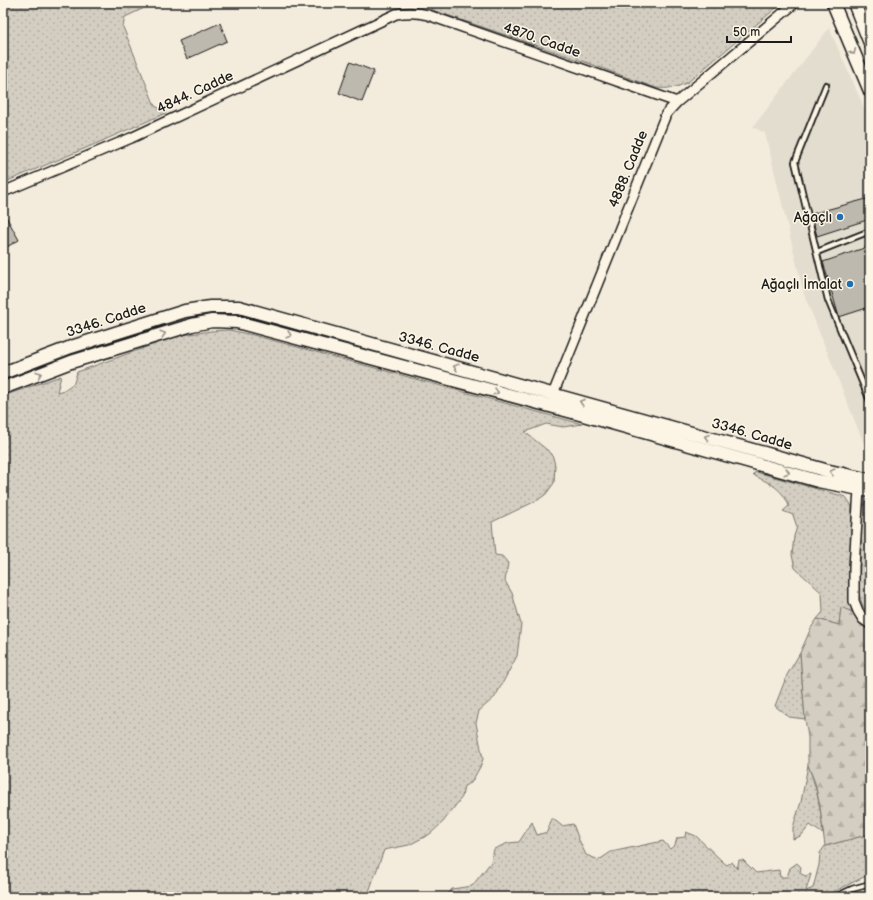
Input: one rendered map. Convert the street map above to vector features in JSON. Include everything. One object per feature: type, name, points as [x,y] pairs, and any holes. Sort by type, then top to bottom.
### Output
[{"type":"street","name":"4888. Cadde","points":[[554,394],[668,111],[796,3]]},
{"type":"street","points":[[833,3],[870,91]]},
{"type":"street","points":[[854,3],[870,43]]},
{"type":"street","name":"4870. Cadde","points":[[396,14],[410,12],[428,15],[677,102]]},
{"type":"street","name":"4844. Cadde","points":[[3,192],[131,138],[396,14]]},
{"type":"street","name":"3346. Cadde","points":[[3,373],[71,347],[178,314],[203,308],[224,306],[247,309],[825,470],[870,480]]},
{"type":"street","name":"3346. Cadde","points":[[3,388],[71,362],[192,325],[212,321],[238,322],[576,413],[818,481],[865,490]]},
{"type":"street","points":[[865,490],[854,567],[854,601],[858,611],[870,624]]},
{"type":"lane","points":[[826,85],[795,162],[828,300],[870,400]]},
{"type":"lane","points":[[817,252],[870,232]]},
{"type":"lane","points":[[835,897],[852,889],[870,884]]},
{"type":"shaded area","points":[[829,28],[870,121],[870,459],[804,294],[765,133],[753,127]]},
{"type":"green space","points":[[3,3],[155,3],[125,17],[123,27],[155,106],[166,113],[3,183]]},
{"type":"green space","points":[[424,3],[782,3],[688,82],[672,88],[656,88],[435,11]]},
{"type":"green space","points":[[229,330],[253,335],[582,424],[563,427],[546,424],[525,432],[552,454],[555,465],[554,483],[546,494],[538,500],[492,522],[495,555],[502,556],[508,563],[505,581],[512,593],[521,624],[517,656],[495,697],[479,711],[476,723],[483,759],[480,767],[471,783],[464,786],[462,797],[443,822],[430,834],[409,845],[384,850],[367,897],[3,897],[3,396],[61,376],[57,392],[64,390],[74,383],[77,372],[177,336]]},
{"type":"green space","points":[[756,472],[846,497],[852,506],[850,598],[852,612],[841,608],[839,625],[817,619],[823,612],[822,593],[795,568],[792,555],[794,536],[797,527],[793,515],[783,511],[789,506],[783,495],[771,484],[755,476],[753,474]]},
{"type":"green space","points":[[866,501],[870,501],[870,615],[863,605],[859,593],[862,510]]},
{"type":"green space","points":[[841,607],[852,612],[860,624],[870,631],[870,834],[825,846],[815,783],[808,765],[808,737],[805,719],[800,653],[811,628],[817,619],[839,625]]},
{"type":"green space","points":[[800,653],[805,719],[789,717],[775,706],[787,675]]},
{"type":"green space","points":[[808,765],[818,799],[823,834],[810,825],[801,836],[793,839],[793,827],[801,802]]},
{"type":"green space","points":[[552,818],[562,826],[573,824],[586,855],[599,860],[611,852],[663,841],[670,849],[675,845],[677,838],[685,837],[686,832],[696,836],[727,865],[732,862],[737,869],[739,860],[743,860],[756,873],[779,870],[780,877],[787,877],[790,868],[797,863],[801,867],[800,873],[805,876],[811,874],[806,891],[813,888],[819,865],[820,853],[825,846],[870,834],[870,874],[823,897],[445,897],[452,889],[472,886],[491,862],[494,849],[508,843],[519,842],[532,822],[537,835],[547,832]]},
{"type":"building","points":[[220,23],[227,41],[187,59],[179,41]]},
{"type":"building","points":[[350,62],[374,71],[362,102],[339,93]]},
{"type":"building","name":"Ağaçlı","points":[[870,198],[870,219],[817,236],[811,214]]},
{"type":"building","points":[[3,211],[19,240],[3,249]]},
{"type":"building","name":"Ağaçlı İmalat","points":[[870,246],[870,307],[839,317],[823,262]]},
{"type":"place","name":"Ağaçlı","points":[[840,217]]},
{"type":"place","name":"Ağaçlı İmalat","points":[[850,284]]}]
